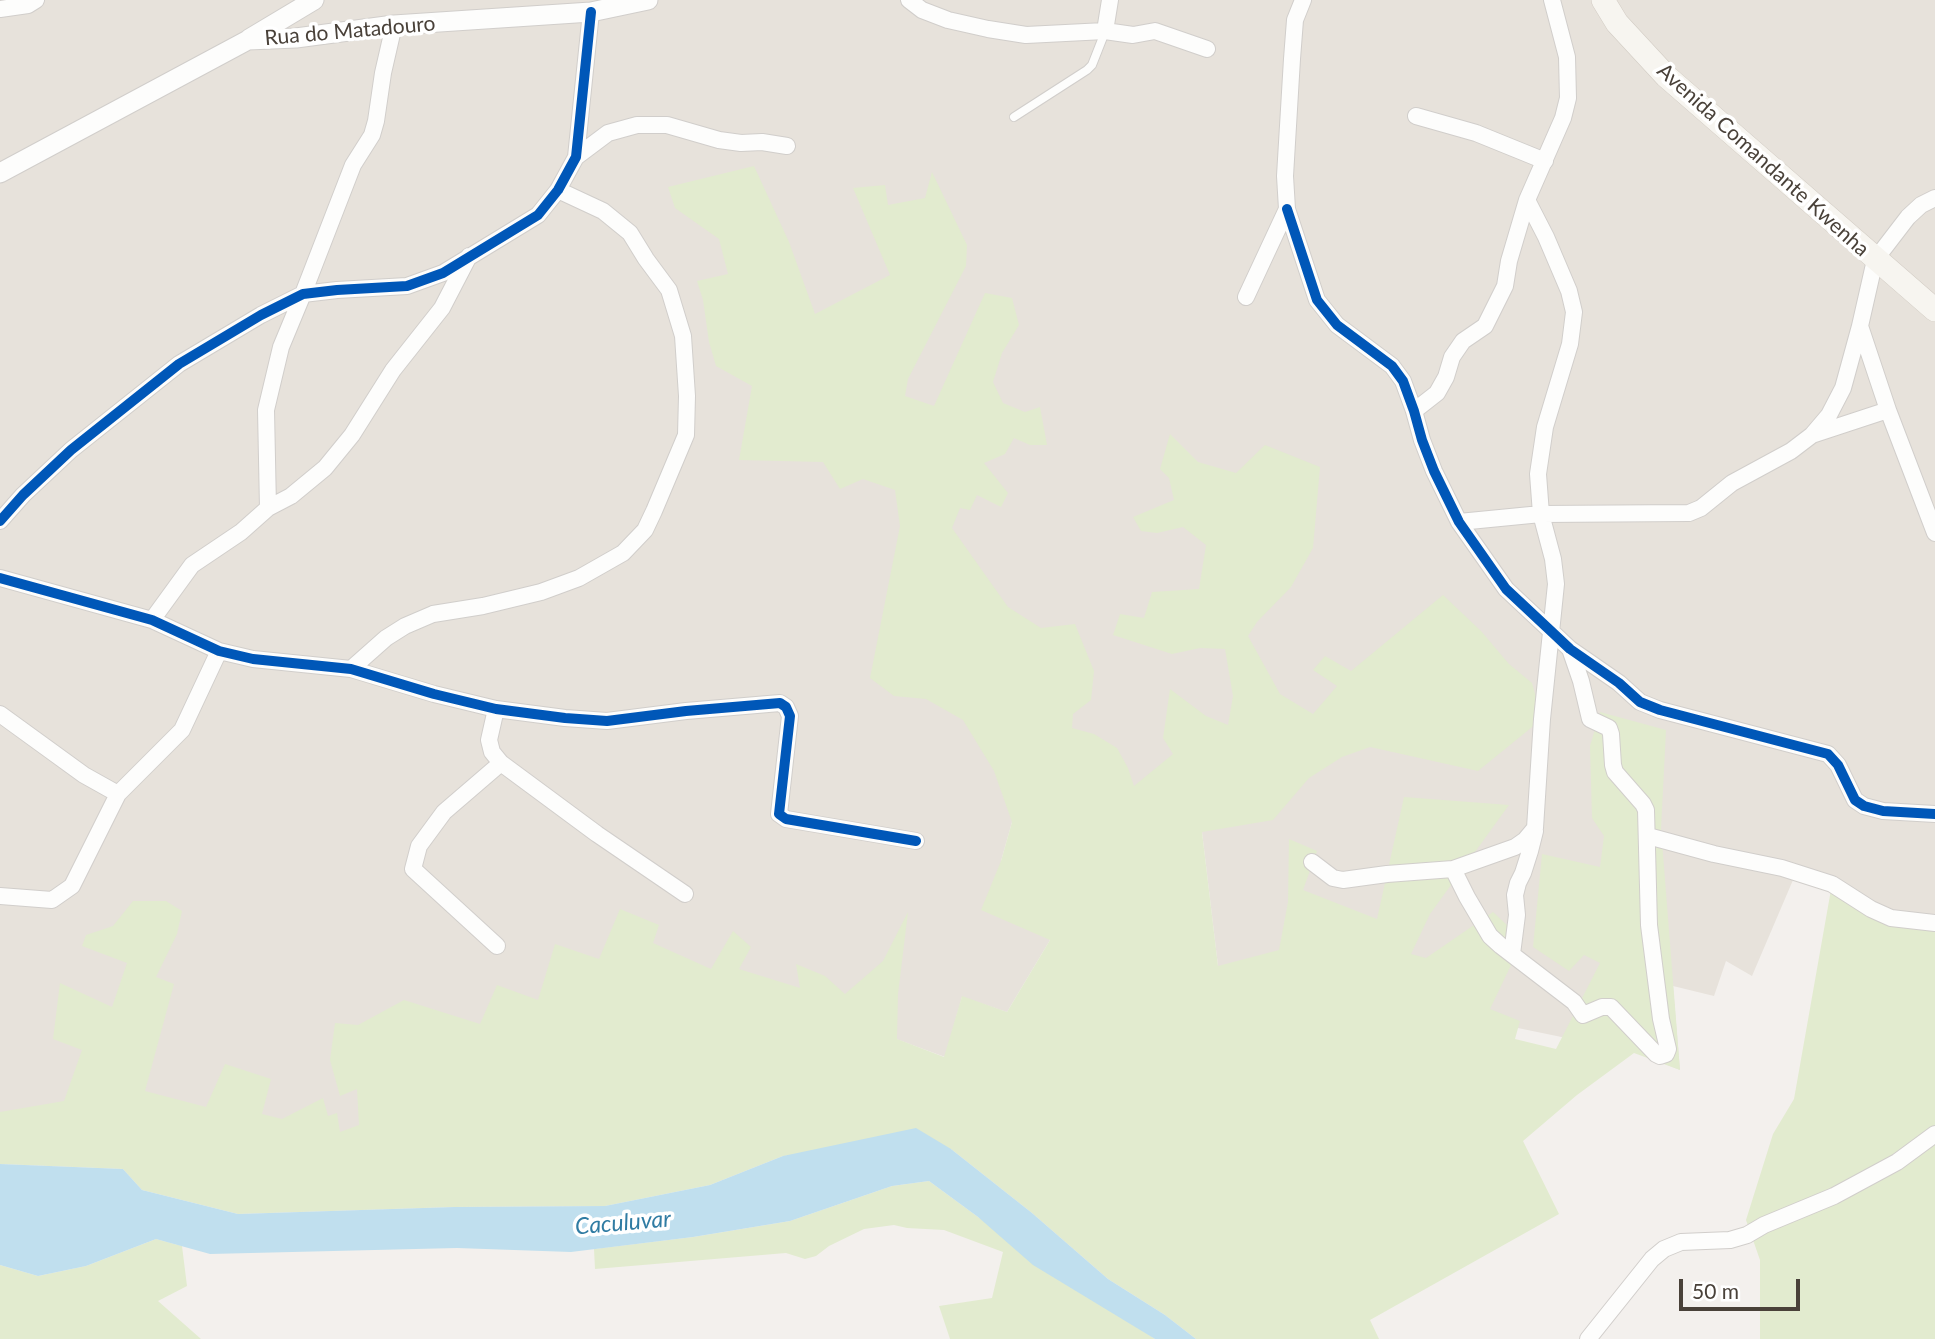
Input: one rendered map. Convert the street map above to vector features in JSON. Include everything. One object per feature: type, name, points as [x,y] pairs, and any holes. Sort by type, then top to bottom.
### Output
[{"type":"main road","name":"Avenida Comandante Kwenha","points":[[1602,0],[1617,23],[1666,76],[1935,310]]},
{"type":"street","points":[[0,9],[28,5],[36,0]]},
{"type":"street","points":[[248,40],[314,0]]},
{"type":"street","name":"Rua do Matadouro","points":[[0,173],[248,40],[296,38],[394,25],[590,12],[648,0]]},
{"type":"street","points":[[909,0],[922,10],[948,20],[988,29],[1026,35],[1105,32],[1133,35],[1156,31],[1207,49]]},
{"type":"street","points":[[1105,32],[1110,0]]},
{"type":"street","points":[[1303,0],[1295,20],[1285,176],[1287,209],[1317,300],[1337,325],[1392,366],[1403,381],[1434,471],[1459,522],[1506,589],[1570,649],[1604,671],[1640,702],[1660,710],[1828,754],[1838,765],[1855,800],[1864,806],[1883,811],[1935,814]]},
{"type":"street","points":[[1414,411],[1437,393],[1452,358],[1463,341],[1485,326],[1505,286],[1509,261],[1527,200],[1563,118],[1568,98],[1567,57],[1552,0]]},
{"type":"street","points":[[0,521],[23,495],[71,450],[178,364],[261,315],[303,294],[407,286],[443,272],[538,215],[558,190],[576,157],[590,12]]},
{"type":"street","points":[[268,508],[266,410],[281,347],[352,165],[372,135],[394,25]]},
{"type":"street","points":[[1416,116],[1476,133],[1545,161]]},
{"type":"street","points":[[576,157],[608,133],[637,125],[667,125],[719,140],[787,146]]},
{"type":"street","points":[[351,669],[386,638],[433,614],[483,606],[541,592],[579,578],[623,553],[645,530],[654,511],[686,435],[687,396],[683,336],[668,290],[631,233],[603,211],[558,190]]},
{"type":"street","points":[[1459,522],[1541,514],[1689,513],[1701,508],[1732,483],[1791,451],[1812,435],[1829,415],[1843,388],[1875,260],[1908,217],[1921,205],[1935,198]]},
{"type":"street","points":[[1512,954],[1517,915],[1515,895],[1535,828],[1542,719],[1556,584],[1553,559],[1541,514],[1538,474],[1545,427],[1570,344],[1574,312],[1546,237],[1527,200]]},
{"type":"street","points":[[1246,297],[1287,209]]},
{"type":"street","points":[[152,620],[192,565],[242,532],[268,508],[291,496],[325,468],[352,435],[393,370],[442,308],[469,256]]},
{"type":"street","points":[[1860,326],[1888,410],[1935,533]]},
{"type":"street","points":[[1812,435],[1888,410]]},
{"type":"street","points":[[0,578],[152,620],[219,651],[253,659],[351,669],[496,709],[565,718],[607,720],[780,703],[786,707],[789,716],[779,814],[786,819],[915,841]]},
{"type":"street","points":[[1453,869],[1490,936],[1574,1002],[1583,1015],[1602,1007],[1611,1007],[1656,1054],[1663,1056],[1668,1049],[1661,1019],[1650,925],[1646,810],[1615,772],[1609,728],[1590,719],[1570,649]]},
{"type":"street","points":[[0,897],[52,900],[72,886],[118,794],[182,730],[219,651]]},
{"type":"street","points":[[496,709],[489,740],[492,752],[501,764],[685,894]]},
{"type":"street","points":[[0,714],[84,775],[118,794]]},
{"type":"street","points":[[497,946],[413,869],[419,846],[444,812],[501,764]]},
{"type":"street","points":[[1312,862],[1333,878],[1343,880],[1453,869],[1515,847],[1535,828]]},
{"type":"street","points":[[1648,836],[1714,854],[1782,868],[1832,884],[1871,909],[1891,918],[1935,923]]},
{"type":"street","points":[[1588,1339],[1652,1259],[1664,1249],[1681,1242],[1730,1240],[1747,1235],[1764,1225],[1834,1196],[1897,1162],[1935,1134]]},
{"type":"lane","points":[[1014,117],[1087,70],[1092,65],[1105,32]]},
{"type":"shaded area","points":[[0,0],[1935,0],[1935,923],[1911,921],[1796,873],[1752,976],[1726,961],[1714,996],[1673,986],[1680,1070],[1634,1052],[1218,966],[1202,832],[1012,822],[1001,861],[1050,940],[1007,1012],[962,997],[945,1057],[896,1039],[384,1153],[0,1135]]},
{"type":"green space","points":[[754,166],[789,242],[815,314],[890,275],[853,188],[885,185],[888,205],[925,198],[932,172],[967,245],[966,266],[908,379],[905,396],[934,406],[985,293],[1012,298],[1019,325],[1002,353],[993,382],[1003,403],[1025,412],[1040,407],[1047,445],[1030,445],[1014,438],[1005,454],[984,463],[1008,493],[1001,507],[977,495],[970,510],[960,508],[952,528],[1008,607],[1041,628],[1075,624],[1094,671],[1091,700],[1073,714],[1072,728],[1094,734],[1117,748],[1134,786],[1173,754],[1163,738],[1170,689],[1206,716],[1228,725],[1233,696],[1225,649],[1200,648],[1172,654],[1113,635],[1120,614],[1144,618],[1152,592],[1199,589],[1206,545],[1183,527],[1157,533],[1141,531],[1133,517],[1174,500],[1169,478],[1160,469],[1170,434],[1198,462],[1236,473],[1265,445],[1320,467],[1313,548],[1291,587],[1257,622],[1248,636],[1280,694],[1313,714],[1337,686],[1313,670],[1325,656],[1351,671],[1443,595],[1481,631],[1509,664],[1532,683],[1542,719],[1478,771],[1370,747],[1342,757],[1309,778],[1273,820],[1202,832],[1218,966],[1279,950],[1288,902],[1289,839],[1317,851],[1303,890],[1377,919],[1404,797],[1509,805],[1430,914],[1411,954],[1426,958],[1493,912],[1523,940],[1490,1009],[1520,1021],[1515,1039],[1556,1049],[1600,963],[1584,955],[1569,971],[1533,947],[1542,854],[1600,867],[1604,836],[1592,818],[1590,746],[1600,712],[1666,730],[1661,829],[1680,1070],[1634,1053],[1577,1095],[1523,1141],[1559,1214],[1370,1320],[1379,1339],[1196,1339],[1165,1315],[1108,1279],[1032,1213],[951,1149],[783,1156],[710,1185],[605,1206],[454,1207],[238,1214],[142,1190],[123,1169],[0,1164],[0,1112],[64,1101],[82,1050],[53,1039],[60,983],[112,1007],[127,963],[82,946],[86,935],[113,926],[133,901],[166,901],[182,911],[177,934],[156,977],[174,984],[145,1091],[206,1107],[225,1064],[271,1079],[262,1114],[282,1119],[323,1098],[328,1116],[337,1113],[340,1132],[359,1125],[357,1089],[340,1096],[330,1060],[335,1023],[358,1025],[404,1000],[480,1024],[497,985],[538,1000],[555,944],[599,959],[620,909],[659,925],[653,943],[711,969],[733,931],[751,947],[739,969],[800,988],[796,964],[825,976],[845,994],[883,961],[908,912],[898,994],[897,1039],[944,1057],[962,996],[1007,1012],[1050,940],[981,910],[1001,861],[1012,822],[994,771],[963,720],[926,699],[894,696],[870,678],[900,526],[895,490],[863,479],[840,489],[823,462],[739,460],[752,386],[716,366],[697,281],[728,274],[719,239],[675,208],[668,187]]},
{"type":"green space","points":[[1832,884],[1871,909],[1935,923],[1935,1339],[1760,1339],[1760,1260],[1746,1220],[1773,1134],[1794,1099]]},
{"type":"green space","points":[[929,1181],[1155,1339],[950,1339],[939,1306],[992,1298],[1003,1252],[944,1230],[894,1225],[864,1229],[829,1246],[816,1256],[805,1259],[786,1253],[595,1269],[594,1249],[693,1237],[790,1221],[892,1186]]},
{"type":"green space","points":[[156,1239],[182,1246],[187,1286],[158,1301],[201,1339],[0,1339],[0,1265],[38,1276],[86,1266]]},
{"type":"water","name":"Caculuvar","points":[[916,1128],[951,1149],[1032,1213],[1108,1279],[1165,1315],[1196,1339],[1155,1339],[1033,1265],[978,1217],[929,1181],[892,1186],[790,1221],[693,1237],[571,1252],[457,1248],[210,1254],[156,1239],[86,1266],[38,1276],[0,1265],[0,1164],[123,1169],[142,1190],[238,1214],[454,1207],[605,1206],[710,1185],[783,1156]]},
{"type":"cycle path","points":[[0,521],[23,495],[71,450],[179,364],[261,315],[303,294],[407,286],[443,273],[538,215],[558,190],[576,157],[591,12]]},
{"type":"cycle path","points":[[1287,209],[1317,300],[1337,325],[1392,366],[1403,381],[1434,471],[1459,522],[1506,589],[1570,649],[1619,683],[1640,702],[1660,710],[1828,754],[1838,765],[1855,800],[1864,806],[1883,811],[1935,814]]},
{"type":"cycle path","points":[[0,578],[152,620],[219,651],[253,659],[351,669],[496,709],[607,721],[780,703],[786,707],[790,716],[779,814],[786,819],[916,841]]}]
